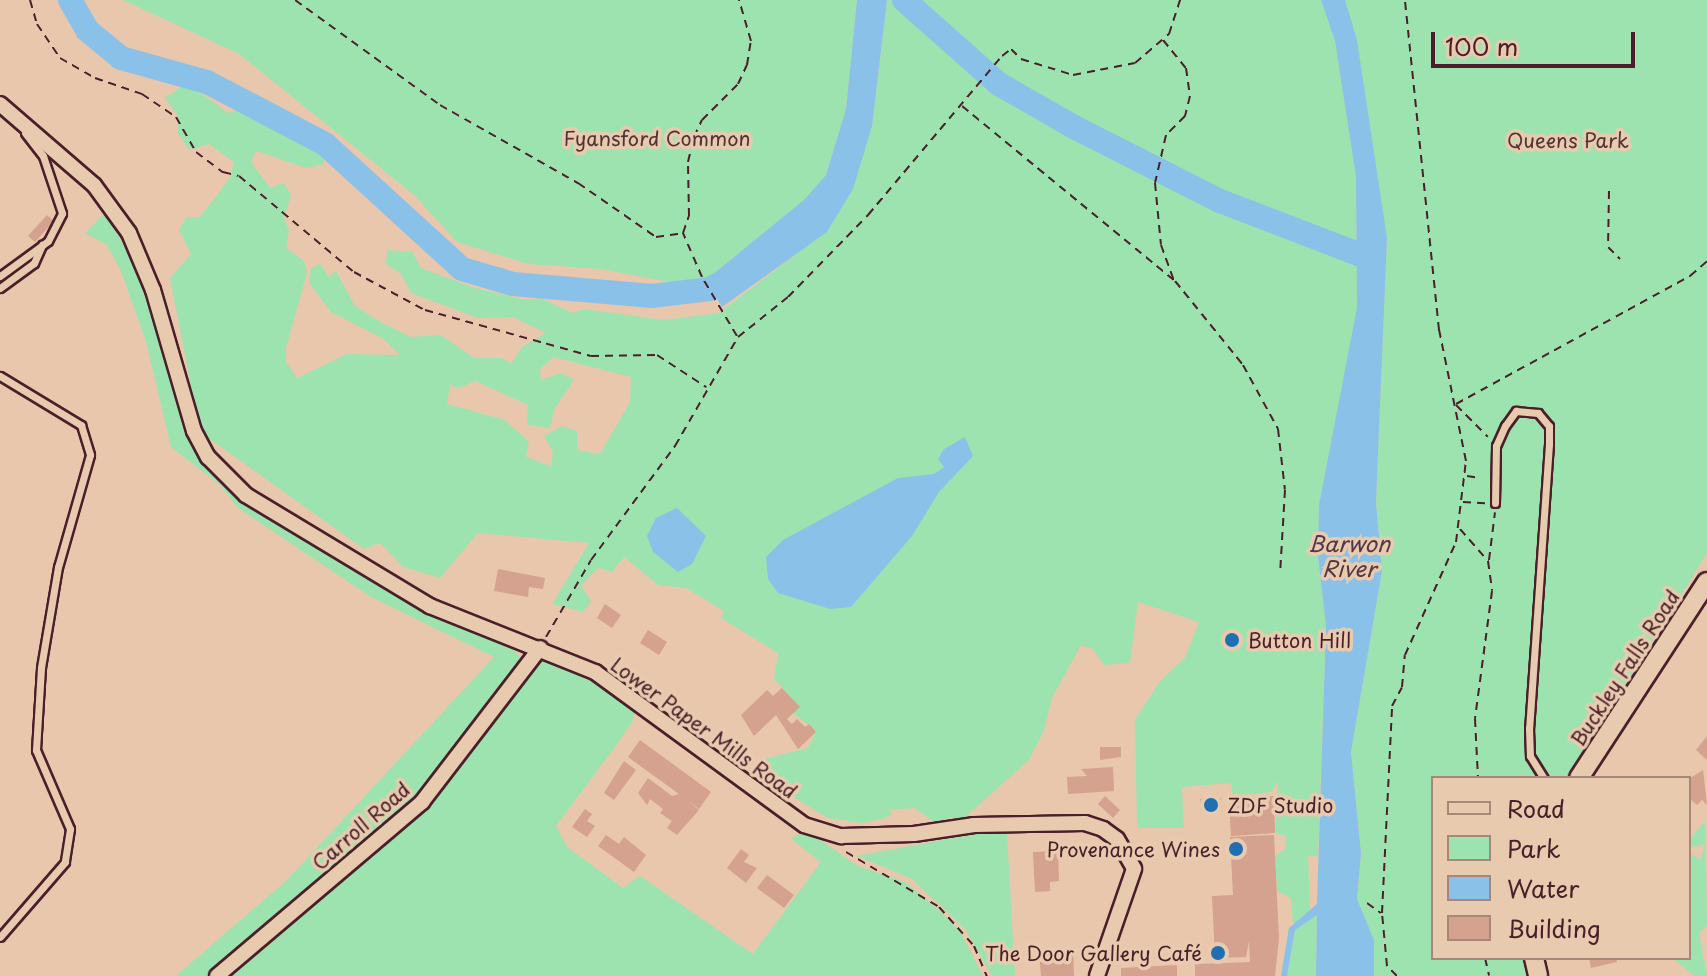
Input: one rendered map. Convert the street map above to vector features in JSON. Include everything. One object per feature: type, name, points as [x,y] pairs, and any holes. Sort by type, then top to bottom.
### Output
[{"type":"street","name":"Lower Paper Mills Road","points":[[3,106],[94,185],[129,233],[153,290],[194,431],[208,457],[246,495],[375,576],[430,606],[595,672],[634,696],[779,809],[825,833],[901,835],[1037,823],[1085,823],[1103,829],[1117,839],[1134,869],[1097,976]]},
{"type":"street","name":"Buckley Falls Road","points":[[1580,776],[1707,582]]},
{"type":"street","name":"Carroll Road","points":[[217,976],[422,802],[540,648]]},
{"type":"lane","points":[[0,276],[42,245],[60,225],[62,202],[43,156],[3,106]]},
{"type":"lane","points":[[0,288],[34,263],[42,245]]},
{"type":"lane","points":[[0,376],[81,425],[90,455],[58,567],[41,668],[36,750],[70,829],[65,862],[0,937]]},
{"type":"lane","points":[[1495,503],[1496,446],[1516,411],[1538,413],[1549,426],[1529,728],[1530,756],[1543,776]]},
{"type":"path","points":[[30,0],[37,24],[60,58],[142,94],[176,117],[196,152],[223,172],[239,176],[354,272],[425,310],[591,356],[657,355],[707,387]]},
{"type":"path","points":[[295,0],[440,105],[578,183],[656,237],[683,233]]},
{"type":"path","points":[[738,337],[702,277],[683,233],[689,216],[688,162],[694,137],[702,120],[738,84],[747,65],[751,41],[739,0]]},
{"type":"path","points":[[540,648],[591,560],[675,446],[738,337],[788,297],[868,215],[1002,56],[1011,49],[1054,73],[1093,74],[1135,63],[1163,40],[1180,0]]},
{"type":"path","points":[[1397,976],[1387,966],[1382,913],[1382,841],[1392,776],[1387,749],[1392,706],[1402,687],[1405,655],[1460,528],[1466,475],[1439,330],[1405,0]]},
{"type":"path","points":[[1163,40],[1186,68],[1190,96],[1185,116],[1166,135],[1155,183],[1161,245],[1175,281]]},
{"type":"path","points":[[961,105],[1175,281],[1243,365],[1278,429],[1285,490],[1280,574]]},
{"type":"path","points":[[1609,191],[1608,247],[1620,259]]},
{"type":"path","points":[[1455,404],[1690,276],[1707,261]]},
{"type":"path","points":[[1455,404],[1496,446]]},
{"type":"path","points":[[1466,475],[1480,478]]},
{"type":"path","points":[[1463,502],[1495,503],[1497,527],[1488,561],[1492,591],[1475,719],[1478,776]]},
{"type":"path","points":[[1460,528],[1488,561]]},
{"type":"path","points":[[840,848],[939,907],[974,946],[987,976]]},
{"type":"path","points":[[1367,903],[1382,913]]},
{"type":"green space","name":"Fyansford Common","points":[[123,0],[857,0],[846,109],[826,175],[805,199],[706,280],[680,284],[601,269],[528,264],[457,242],[414,195],[239,54]]},
{"type":"green space","points":[[887,0],[1321,0],[1335,41],[1356,177],[1357,307],[1319,505],[1318,556],[1326,626],[1318,857],[1308,855],[1310,910],[1293,924],[1291,898],[1277,891],[1275,856],[1285,849],[1286,836],[1275,833],[1278,780],[1272,792],[1233,796],[1231,783],[1182,787],[1184,828],[1137,828],[1135,720],[1160,681],[1185,658],[1199,622],[1138,602],[1130,663],[1104,665],[1093,649],[1081,645],[1052,698],[1044,730],[1029,760],[962,820],[950,817],[939,825],[914,808],[889,810],[892,814],[885,818],[862,823],[828,818],[760,777],[764,759],[808,748],[816,731],[793,713],[800,707],[774,679],[778,653],[721,618],[724,611],[686,588],[658,585],[624,557],[612,572],[598,568],[581,586],[591,601],[583,612],[552,604],[589,543],[478,533],[440,578],[403,567],[380,543],[364,549],[200,432],[170,278],[191,254],[179,229],[187,217],[200,217],[230,178],[234,162],[209,144],[189,150],[178,133],[177,115],[165,98],[187,83],[228,113],[249,108],[325,150],[324,164],[306,168],[256,151],[251,162],[270,188],[284,183],[291,195],[284,218],[289,231],[286,248],[304,261],[307,273],[286,348],[286,362],[297,378],[347,354],[400,355],[382,338],[331,312],[309,283],[311,268],[320,264],[329,277],[336,271],[355,306],[382,323],[411,337],[441,335],[474,358],[502,358],[511,364],[522,347],[546,333],[513,317],[478,318],[411,293],[401,274],[386,264],[387,250],[412,252],[421,268],[472,287],[525,300],[540,298],[573,313],[584,309],[664,320],[719,313],[828,230],[872,126]],"holes":[[[553,357],[631,377],[630,402],[600,454],[577,450],[577,431],[562,426],[544,436],[553,452],[551,466],[526,457],[529,442],[505,420],[447,404],[450,385],[459,388],[475,381],[528,405],[527,425],[550,428],[555,408],[574,380],[561,373],[541,380],[540,369]]]},
{"type":"green space","name":"Queens Park","points":[[1345,0],[1707,0],[1707,553],[1570,776],[1431,776],[1431,960],[1524,960],[1528,976],[1374,976],[1374,940],[1357,899],[1361,853],[1351,752],[1382,571],[1376,502],[1387,238]]},
{"type":"green space","points":[[105,213],[143,278],[206,468],[258,504],[510,644],[520,658],[495,699],[535,651],[578,669],[634,706],[634,719],[556,826],[567,847],[623,888],[640,876],[753,954],[821,862],[791,839],[798,834],[816,837],[858,866],[905,882],[930,902],[960,931],[983,976],[176,976],[287,880],[494,657],[371,597],[238,508],[220,485],[171,447],[146,342],[121,271],[107,245],[85,233]]},
{"type":"green space","points":[[1705,822],[1707,926],[1699,933],[1707,976],[1695,976],[1675,960],[1691,960],[1691,854],[1701,859],[1705,844],[1691,848],[1691,837]]},
{"type":"green space","points":[[991,831],[1007,833],[1015,976],[992,976],[966,930],[912,879],[857,856]]},
{"type":"green space","points":[[1317,915],[1316,976],[1287,976],[1295,930]]},
{"type":"water","points":[[857,0],[887,0],[872,126],[853,189],[827,232],[722,307],[706,280],[805,199],[826,175],[846,109]]},
{"type":"water","name":"Barwon River","points":[[1321,0],[1345,0],[1357,40],[1387,238],[1376,502],[1382,571],[1351,752],[1361,853],[1357,899],[1374,940],[1374,976],[1316,976],[1317,915],[1295,930],[1287,976],[1281,976],[1289,928],[1317,904],[1326,626],[1318,556],[1319,505],[1357,307],[1356,177],[1335,41]]},
{"type":"water","points":[[965,437],[973,456],[939,492],[912,536],[851,607],[830,609],[778,593],[768,579],[766,557],[783,540],[898,478],[934,474],[944,467],[938,459],[944,449]]},
{"type":"water","points":[[677,508],[706,536],[692,564],[678,572],[653,552],[647,536],[656,518]]},
{"type":"building","points":[[47,215],[54,221],[35,242],[28,236]]},
{"type":"building","points":[[498,569],[545,578],[543,589],[529,587],[528,597],[494,591]]},
{"type":"building","points":[[605,604],[621,615],[612,628],[597,618]]},
{"type":"building","points":[[648,630],[667,642],[659,655],[640,643]]},
{"type":"building","points":[[782,688],[800,707],[787,719],[792,724],[797,719],[805,727],[809,724],[816,732],[798,749],[776,715],[754,736],[741,715],[767,690],[773,696]]},
{"type":"building","points":[[1707,736],[1707,760],[1696,750]]},
{"type":"building","points":[[640,740],[711,792],[699,809],[687,800],[699,810],[677,835],[667,828],[672,821],[660,813],[663,809],[650,799],[647,805],[638,793],[648,778],[672,796],[679,794],[628,757]]},
{"type":"building","points":[[1100,747],[1121,747],[1121,757],[1100,760]]},
{"type":"building","points":[[624,761],[636,770],[614,800],[604,793]]},
{"type":"building","points":[[1113,767],[1114,791],[1068,794],[1067,777],[1087,776],[1081,769]]},
{"type":"building","points":[[1703,770],[1707,805],[1702,800],[1697,805],[1691,800],[1691,778]]},
{"type":"building","points":[[1105,796],[1120,810],[1113,818],[1098,804]]},
{"type":"building","points":[[1274,796],[1275,833],[1231,836],[1229,799]]},
{"type":"building","points":[[1221,798],[1222,808],[1201,810],[1200,799]]},
{"type":"building","points":[[585,809],[592,814],[587,821],[595,826],[587,837],[572,827]]},
{"type":"building","points":[[606,835],[619,844],[624,837],[646,855],[634,872],[598,846]]},
{"type":"building","points":[[1274,835],[1279,938],[1275,976],[1195,976],[1195,964],[1250,962],[1249,941],[1246,957],[1215,958],[1212,896],[1233,895],[1230,837]]},
{"type":"building","points":[[741,849],[749,855],[744,862],[757,868],[746,883],[727,868]]},
{"type":"building","points":[[1058,851],[1059,881],[1050,882],[1050,891],[1035,892],[1033,852]]},
{"type":"building","points":[[767,875],[794,895],[784,908],[757,888]]},
{"type":"building","points":[[1073,949],[1074,976],[1041,976],[1039,951]]},
{"type":"building","points":[[1589,960],[1616,960],[1617,962],[1591,968]]},
{"type":"building","points":[[1177,965],[1177,976],[1121,976],[1121,968]]},
{"type":"waterway","points":[[70,0],[87,30],[121,58],[207,82],[325,144],[462,269],[513,284],[652,296],[709,289],[740,274]]},
{"type":"waterway","points":[[904,0],[999,84],[1074,127],[1220,201],[1371,259]]},
{"type":"place","name":"Button Hill","points":[[1232,640]]},
{"type":"place","name":"ZDF Studio","points":[[1211,805]]},
{"type":"place","name":"Provenance Wines","points":[[1236,849]]},
{"type":"place","name":"The Door Gallery Café","points":[[1218,953]]}]
